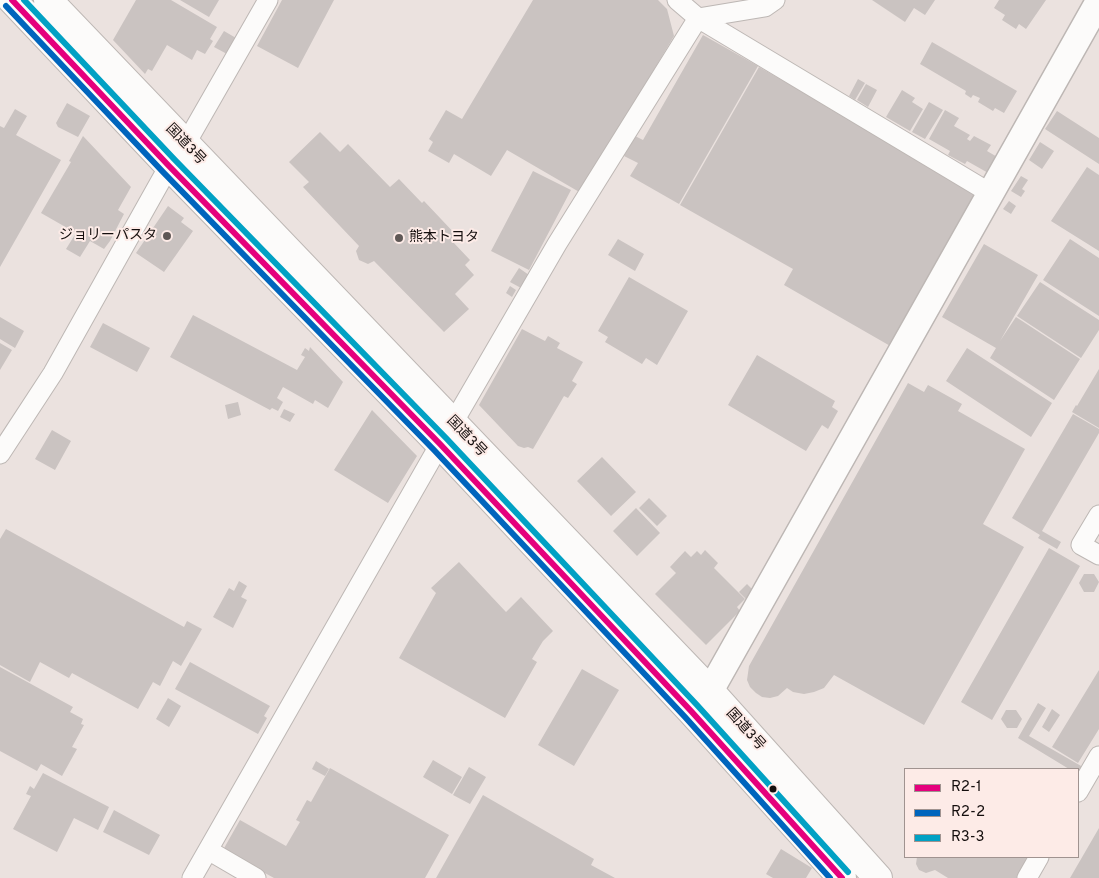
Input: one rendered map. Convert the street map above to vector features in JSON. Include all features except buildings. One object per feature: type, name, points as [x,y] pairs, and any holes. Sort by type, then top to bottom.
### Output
[{"type":"highway","name":"国道3号","points":[[12,0],[169,166],[710,691],[878,878]]},
{"type":"highway","name":"国道3号","points":[[48,0],[185,145],[842,878]]},
{"type":"street","points":[[0,454],[53,373],[169,166],[185,145],[268,0]]},
{"type":"street","points":[[677,0],[698,18],[990,194]]},
{"type":"street","points":[[192,878],[557,244],[698,18],[765,7],[775,0]]},
{"type":"street","points":[[691,711],[710,691],[1099,1]]},
{"type":"street","points":[[1099,515],[1081,545],[1099,556]]},
{"type":"street","points":[[1079,791],[1093,778],[1099,756]]},
{"type":"street","points":[[208,850],[256,878]]},
{"type":"street","points":[[1027,878],[1038,858]]},
{"type":"transit line","name":"R2-1","points":[[12,0],[169,166],[440,444],[691,711],[842,878]]},
{"type":"transit line","name":"R3-3","points":[[24,0],[175,160],[446,438],[697,705],[848,872]]},
{"type":"transit line","name":"R2-2","points":[[6,6],[163,172],[434,450],[685,717],[830,878]]},
{"type":"place","name":"ジョリーパスタ","points":[[167,236]]},
{"type":"place","name":"熊本トヨタ","points":[[399,238]]}]
